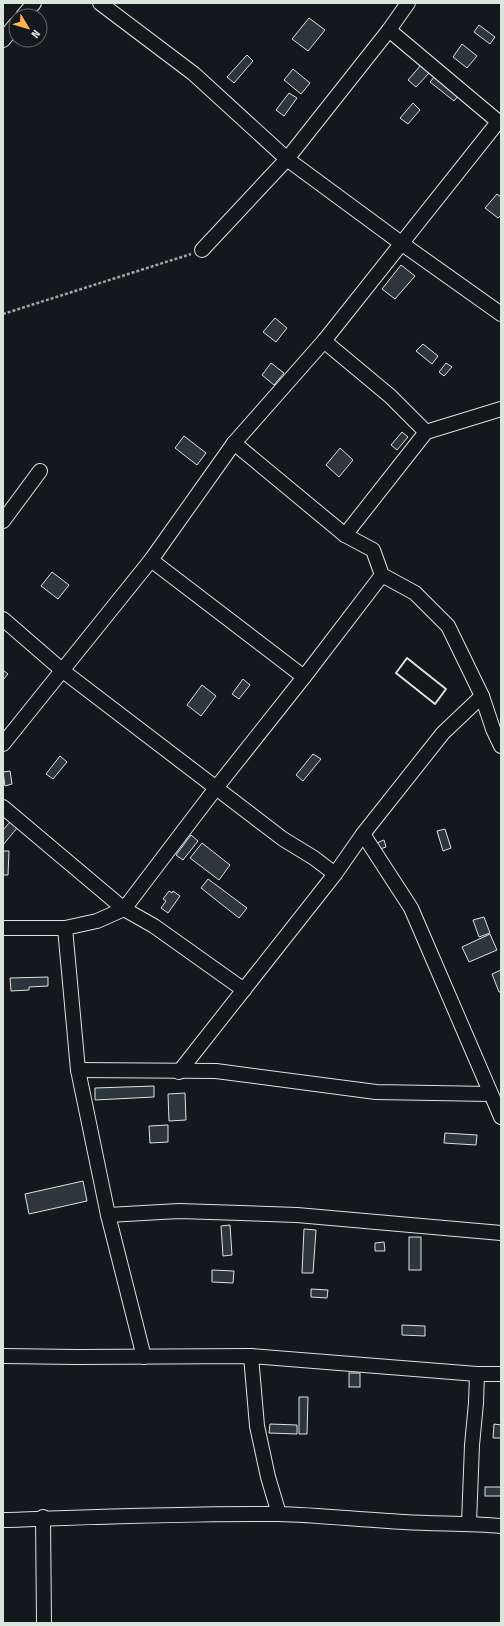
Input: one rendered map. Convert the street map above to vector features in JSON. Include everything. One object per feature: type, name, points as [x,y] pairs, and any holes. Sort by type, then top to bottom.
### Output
[{"type":"street","points":[[100,3],[194,74],[287,158],[401,243],[501,314]]},
{"type":"street","points":[[202,250],[287,158],[389,30],[408,3]]},
{"type":"street","points":[[3,744],[152,560],[234,442],[324,341],[401,243],[500,123],[389,30]]},
{"type":"street","points":[[324,341],[390,396],[426,432]]},
{"type":"street","points":[[345,535],[426,432],[501,409]]},
{"type":"street","points":[[234,442],[345,535],[373,550],[382,575],[415,593],[448,626],[497,726],[501,746]]},
{"type":"street","points":[[3,522],[40,471]]},
{"type":"street","points":[[152,560],[304,677]]},
{"type":"street","points":[[3,928],[65,928],[98,921],[124,909],[382,575]]},
{"type":"street","points":[[3,619],[63,671],[283,839],[314,858],[335,874]]},
{"type":"street","points":[[179,1072],[335,874],[363,834],[443,733],[482,696]]},
{"type":"street","points":[[3,806],[124,909],[154,926],[244,990]]},
{"type":"street","points":[[363,834],[411,908],[501,1117]]},
{"type":"street","points":[[65,928],[78,1070],[108,1215],[144,1357]]},
{"type":"street","points":[[78,1070],[179,1072],[216,1071],[376,1092],[490,1094]]},
{"type":"street","points":[[108,1215],[179,1211],[297,1215],[501,1233]]},
{"type":"street","points":[[3,1356],[251,1356],[477,1374],[501,1374]]},
{"type":"street","points":[[251,1356],[257,1426],[268,1478],[279,1514]]},
{"type":"street","points":[[469,1523],[477,1374]]},
{"type":"street","points":[[3,1520],[180,1514],[279,1514],[406,1522],[469,1523],[501,1526]]},
{"type":"street","points":[[43,1518],[44,1623]]},
{"type":"path","points":[[3,314],[202,250]]},
{"type":"building","points":[[309,18],[325,30],[308,51],[292,39]]},
{"type":"building","points":[[479,25],[495,37],[490,44],[474,32]]},
{"type":"building","points":[[462,44],[477,56],[467,68],[453,57]]},
{"type":"building","points":[[247,55],[253,61],[234,83],[227,77]]},
{"type":"building","points":[[421,65],[430,72],[416,87],[408,80]]},
{"type":"building","points":[[293,69],[310,83],[301,94],[284,80]]},
{"type":"building","points":[[435,76],[459,95],[454,101],[430,82]]},
{"type":"building","points":[[289,93],[297,98],[284,116],[276,110]]},
{"type":"building","points":[[413,103],[420,110],[408,124],[400,118]]},
{"type":"building","points":[[497,194],[501,197],[501,215],[498,218],[485,208]]},
{"type":"building","points":[[401,265],[415,276],[395,299],[382,289]]},
{"type":"building","points":[[275,318],[287,328],[276,342],[263,332]]},
{"type":"building","points":[[423,344],[438,356],[432,364],[416,351]]},
{"type":"building","points":[[271,363],[284,373],[274,385],[262,375]]},
{"type":"building","points":[[446,363],[452,367],[444,376],[439,372]]},
{"type":"building","points":[[402,432],[408,437],[397,450],[391,445]]},
{"type":"building","points":[[184,436],[206,453],[197,465],[175,448]]},
{"type":"building","points":[[340,448],[353,460],[339,477],[326,465]]},
{"type":"building","points":[[52,572],[69,585],[58,599],[41,586]]},
{"type":"building","points":[[3,670],[8,674],[3,680]]},
{"type":"building","points":[[243,679],[250,685],[239,699],[232,694]]},
{"type":"building","points":[[202,685],[216,696],[201,716],[187,705]]},
{"type":"building","points":[[313,754],[321,759],[303,781],[296,775]]},
{"type":"building","points":[[60,756],[67,762],[53,779],[46,774]]},
{"type":"building","points":[[10,771],[12,784],[5,786],[3,772]]},
{"type":"building","points":[[10,822],[17,828],[3,845],[3,830]]},
{"type":"building","points":[[445,829],[451,848],[443,851],[437,831]]},
{"type":"building","points":[[191,835],[198,841],[183,860],[176,855]]},
{"type":"building","points":[[384,840],[386,847],[377,850],[374,844]]},
{"type":"building","points":[[202,843],[230,865],[219,880],[190,858]]},
{"type":"building","points":[[3,851],[9,851],[8,875],[3,875]]},
{"type":"building","points":[[208,879],[247,908],[239,918],[201,888]]},
{"type":"building","points":[[169,891],[172,893],[173,891],[180,896],[168,913],[161,908],[166,901],[163,899]]},
{"type":"building","points":[[484,917],[490,933],[479,937],[473,920]]},
{"type":"building","points":[[490,934],[497,950],[469,962],[462,947]]},
{"type":"building","points":[[501,970],[501,992],[499,992],[492,974]]},
{"type":"building","points":[[48,977],[48,986],[29,987],[29,990],[11,991],[10,978]]},
{"type":"building","points":[[154,1086],[154,1097],[95,1100],[95,1088]]},
{"type":"building","points":[[185,1093],[186,1120],[169,1121],[168,1094]]},
{"type":"building","points":[[168,1125],[168,1142],[150,1143],[149,1126]]},
{"type":"building","points":[[445,1133],[477,1135],[476,1145],[444,1143]]},
{"type":"building","points":[[83,1181],[87,1201],[29,1214],[25,1194]]},
{"type":"building","points":[[230,1225],[232,1255],[223,1256],[221,1226]]},
{"type":"building","points":[[304,1229],[316,1230],[313,1273],[302,1273]]},
{"type":"building","points":[[409,1237],[421,1237],[421,1270],[409,1270]]},
{"type":"building","points":[[384,1242],[385,1251],[375,1251],[375,1243]]},
{"type":"building","points":[[212,1270],[234,1271],[233,1283],[212,1282]]},
{"type":"building","points":[[311,1289],[328,1290],[327,1298],[311,1297]]},
{"type":"building","points":[[402,1325],[425,1326],[425,1336],[402,1335]]},
{"type":"building","points":[[349,1373],[360,1373],[360,1387],[349,1387]]},
{"type":"building","points":[[299,1397],[308,1397],[307,1434],[299,1434]]},
{"type":"building","points":[[270,1424],[297,1425],[297,1434],[269,1433]]},
{"type":"building","points":[[494,1424],[501,1425],[501,1438],[493,1438]]},
{"type":"building","points":[[485,1487],[501,1487],[501,1496],[485,1496]]},
{"type":"wall","points":[[407,658],[446,689],[435,704],[396,673],[407,658]]}]
